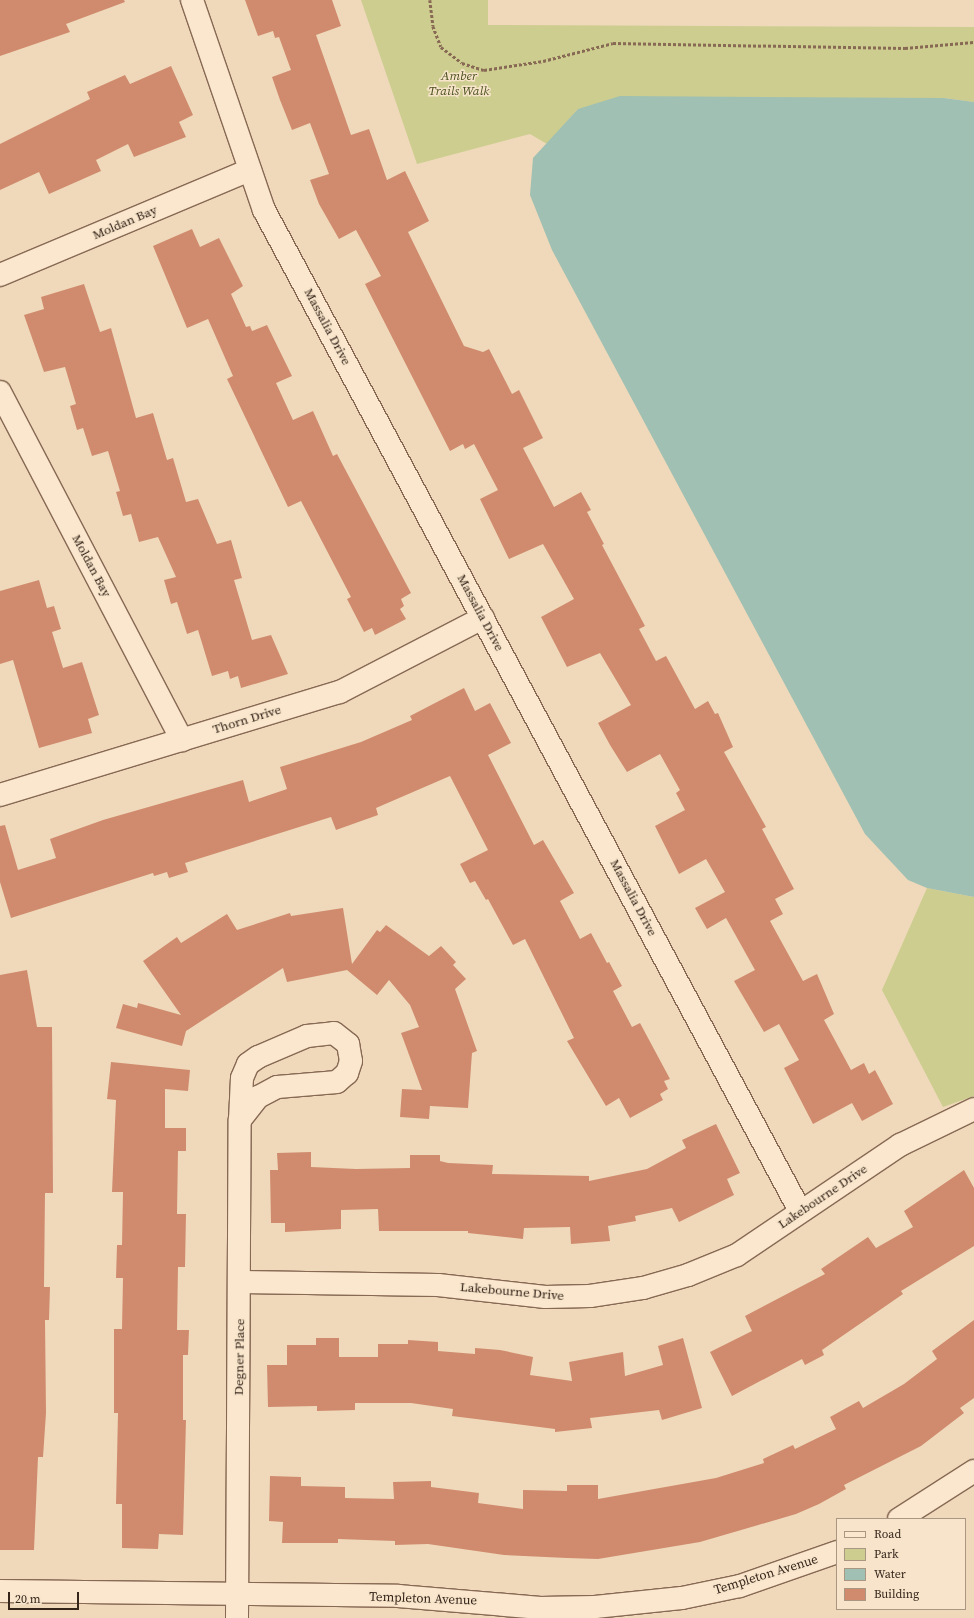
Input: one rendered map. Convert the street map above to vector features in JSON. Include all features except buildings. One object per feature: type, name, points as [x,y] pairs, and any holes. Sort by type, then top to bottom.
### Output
[{"type":"street","name":"Massalia Drive","points":[[192,0],[264,210],[800,1211]]},
{"type":"street","name":"Moldan Bay","points":[[0,275],[250,170]]},
{"type":"street","name":"Moldan Bay","points":[[0,392],[182,740]]},
{"type":"street","name":"Thorn Drive","points":[[0,795],[340,692],[483,618]]},
{"type":"street","name":"Degner Place","points":[[237,1618],[241,1282],[240,1120],[242,1078],[248,1064],[258,1057],[284,1044],[325,1033],[334,1033],[348,1044],[351,1061],[346,1073],[337,1082],[276,1087],[258,1097],[240,1120]]},
{"type":"street","name":"Lakebourne Drive","points":[[241,1282],[438,1285],[545,1297],[590,1296],[643,1288],[707,1268],[760,1241],[800,1211],[900,1145],[974,1109]]},
{"type":"street","points":[[901,1518],[974,1471]]},
{"type":"street","name":"Templeton Avenue","points":[[0,1591],[398,1596],[540,1608],[595,1607],[682,1598],[740,1586],[836,1552]]},
{"type":"path","points":[[430,0],[433,26],[441,47],[462,63],[484,70],[543,61],[619,43],[905,48],[974,42]]},
{"type":"green space","name":"Amber Trails Walk","points":[[361,0],[488,0],[488,25],[974,27],[974,102],[944,98],[578,109],[547,144],[530,134],[417,164]]},
{"type":"green space","points":[[927,888],[974,897],[974,1096],[943,1107],[882,990]]},
{"type":"water","points":[[620,96],[944,98],[974,102],[974,897],[927,888],[908,880],[865,834],[552,250],[530,195],[533,158],[578,109]]}]
